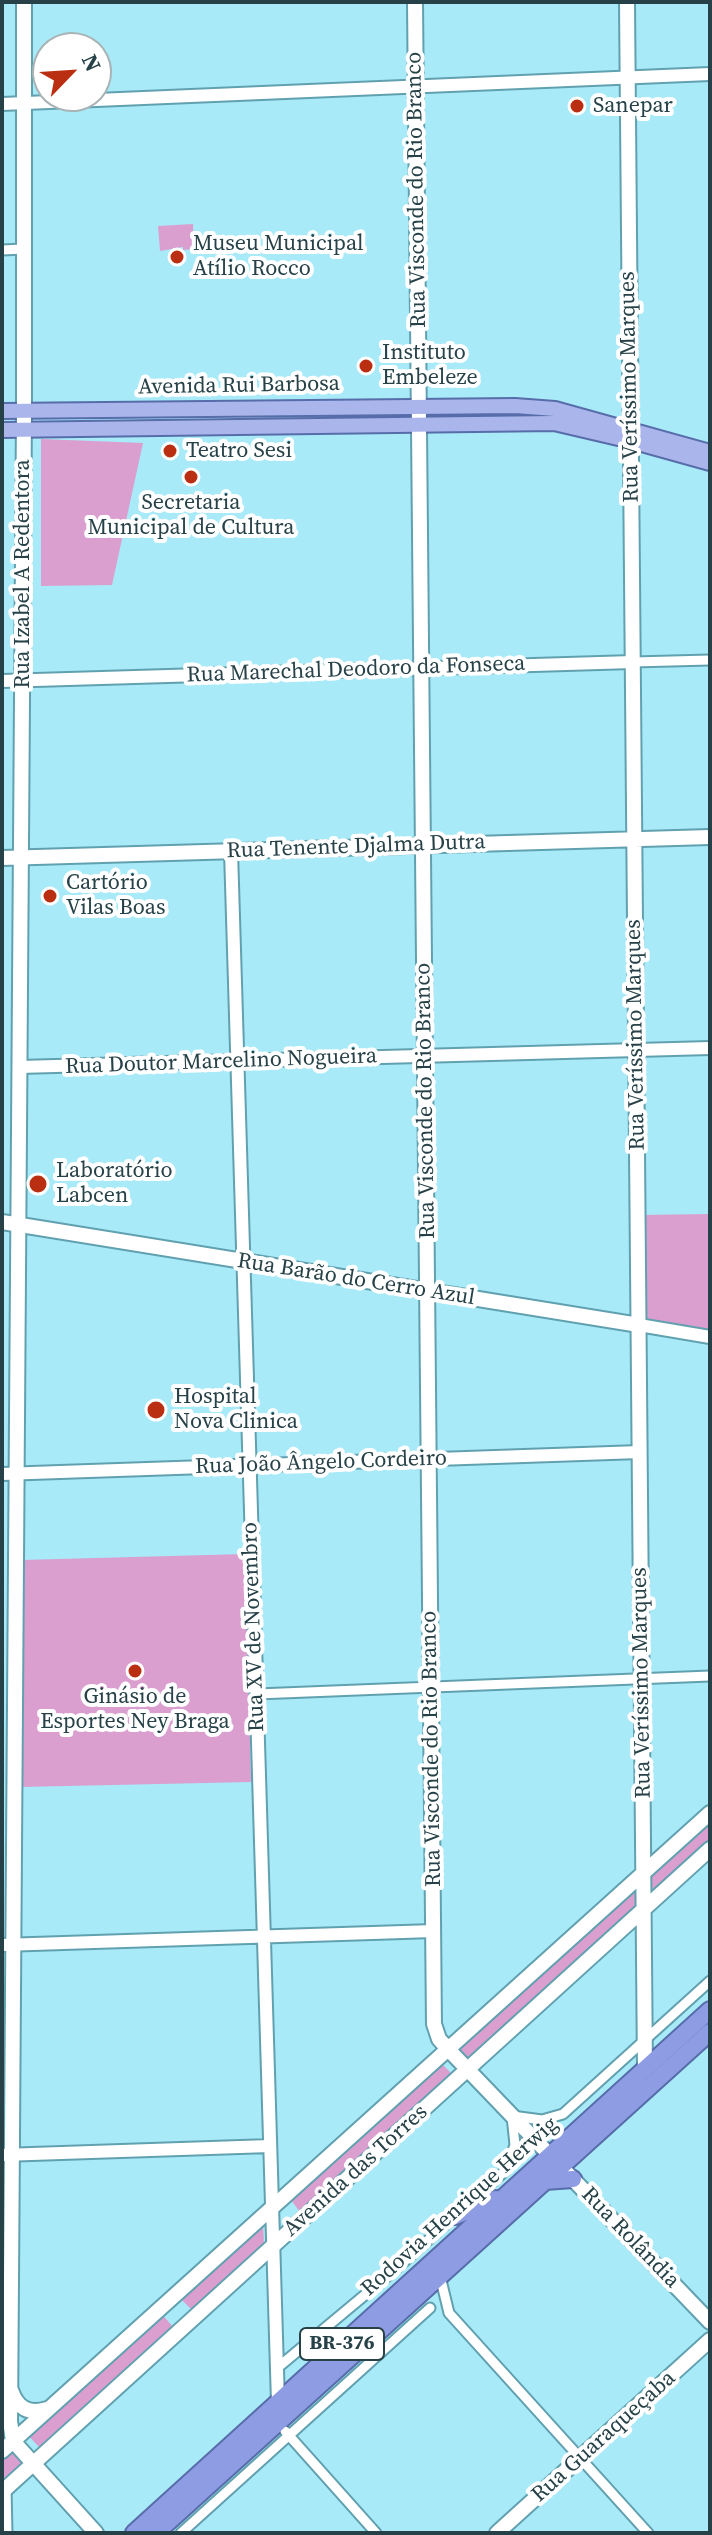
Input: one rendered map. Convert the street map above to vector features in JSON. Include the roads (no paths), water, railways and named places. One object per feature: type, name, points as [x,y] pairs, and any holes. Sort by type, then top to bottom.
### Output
[{"type":"highway","name":"Rodovia Henrique Herwig","points":[[134,2533],[508,2193],[561,2167],[645,2069],[710,2010]]},
{"type":"highway","name":"Rodovia Henrique Herwig","points":[[156,2533],[283,2429],[410,2303],[707,2040]]},
{"type":"highway","points":[[455,2216],[508,2193]]},
{"type":"main road","name":"Rua Izabel A Redentora","points":[[8,2446],[9,1474],[18,1225],[24,2]]},
{"type":"main road","name":"Rua Visconde do Rio Branco","points":[[415,2],[434,2024],[439,2039],[561,2167]]},
{"type":"main road","name":"Rua Veríssimo Marques","points":[[627,2],[645,2069]]},
{"type":"main road","name":"Avenida Rui Barbosa","points":[[2,411],[419,406],[555,409],[710,463]]},
{"type":"main road","name":"Avenida Rui Barbosa","points":[[2,430],[554,423],[710,452]]},
{"type":"main road","name":"Rua Tenente Djalma Dutra","points":[[2,858],[710,837]]},
{"type":"main road","name":"Rua Barão do Cerro Azul","points":[[2,1222],[639,1325]]},
{"type":"main road","name":"Avenida das Torres","points":[[8,2446],[710,1813]]},
{"type":"main road","name":"Avenida das Torres","points":[[4,2490],[710,1849]]},
{"type":"main road","name":"Rua Rolândia","points":[[561,2167],[710,2322]]},
{"type":"main road","points":[[165,2305],[181,2309],[184,2326]]},
{"type":"main road","name":"Rua Guaraqueçaba","points":[[497,2533],[710,2340]]},
{"type":"main road","points":[[10,2386],[14,2399],[26,2410],[49,2409]]},
{"type":"main road","points":[[8,2446],[34,2464],[96,2533]]},
{"type":"street","points":[[2,104],[710,74]]},
{"type":"street","points":[[2,250],[24,249]]},
{"type":"street","name":"Rua Marechal Deodoro da Fonseca","points":[[2,681],[710,660]]},
{"type":"street","name":"Rua XV de Novembro","points":[[231,851],[278,2402]]},
{"type":"street","name":"Rua Doutor Marcelino Nogueira","points":[[19,1067],[710,1048]]},
{"type":"street","name":"Rua Barão do Cerro Azul","points":[[639,1325],[710,1337]]},
{"type":"street","name":"Rua João Ângelo Cordeiro","points":[[9,1474],[640,1452]]},
{"type":"street","points":[[257,1694],[710,1676]]},
{"type":"street","points":[[7,1945],[434,1931]]},
{"type":"street","points":[[276,2369],[396,2269],[510,2164],[515,2145],[512,2116],[542,2120],[563,2114],[710,1981]]},
{"type":"street","points":[[7,2155],[270,2146]]},
{"type":"street","points":[[440,2276],[449,2313],[648,2533]]},
{"type":"street","points":[[410,2303],[449,2313]]},
{"type":"street","points":[[181,2533],[283,2429],[430,2308]]},
{"type":"street","points":[[283,2429],[376,2533]]},
{"type":"street","points":[[4,2490],[7,2533]]},
{"type":"place","name":"Sanepar","points":[[577,106]]},
{"type":"place","name":"Museu Municipal Atílio Rocco","points":[[177,257]]},
{"type":"place","name":"Instituto Embeleze","points":[[366,366]]},
{"type":"place","name":"Teatro Sesi","points":[[170,451]]},
{"type":"place","name":"Secretaria Municipal de Cultura","points":[[191,477]]},
{"type":"place","name":"Cartório Vilas Boas","points":[[50,896]]},
{"type":"place","name":"Laboratório Labcen","points":[[38,1184]]},
{"type":"place","name":"Hospital Nova Clinica","points":[[156,1410]]},
{"type":"place","name":"Ginásio de Esportes Ney Braga","points":[[135,1671]]}]
